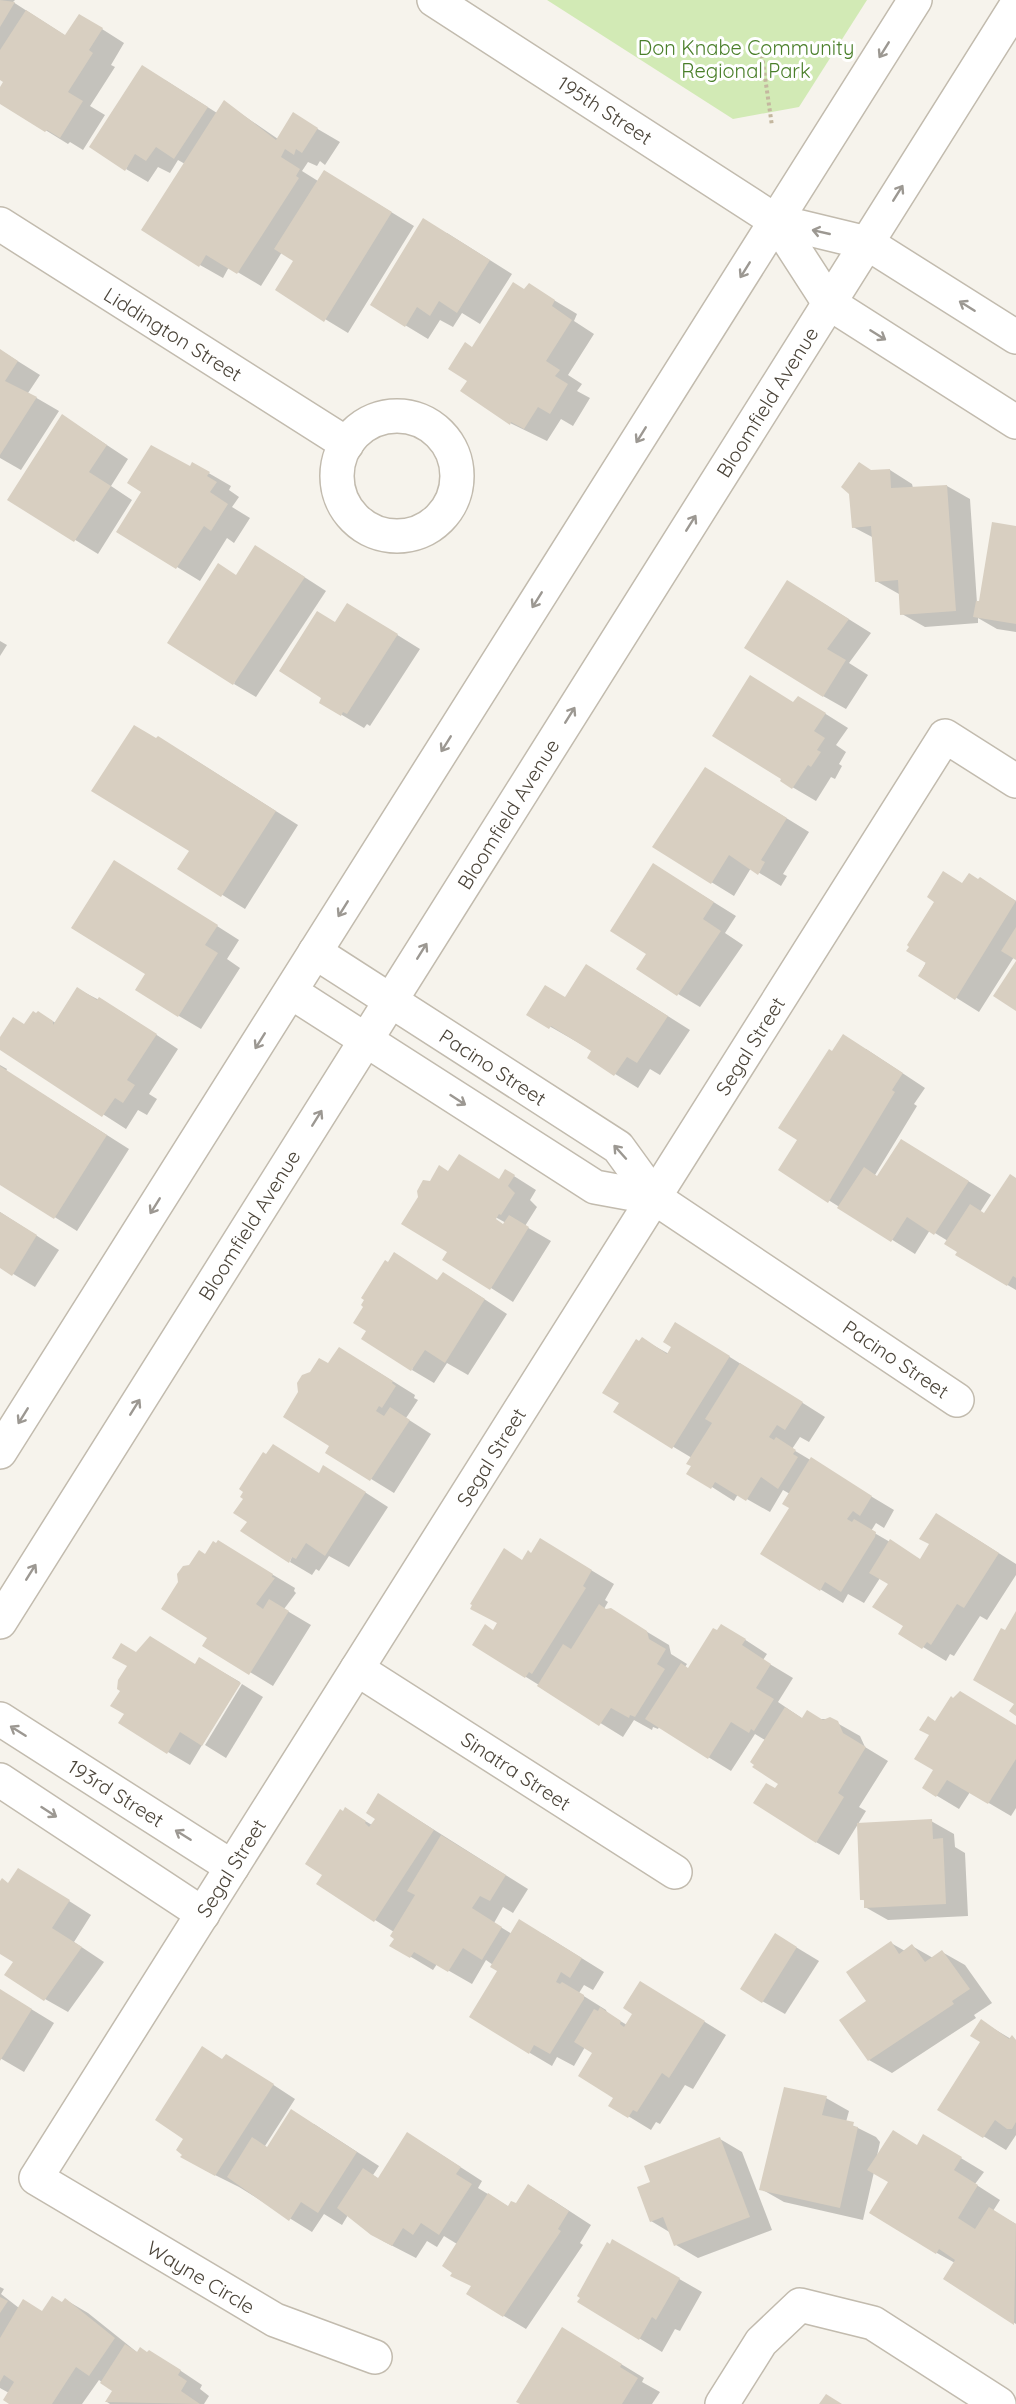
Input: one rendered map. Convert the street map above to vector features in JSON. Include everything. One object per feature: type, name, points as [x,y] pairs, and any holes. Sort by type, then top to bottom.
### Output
[{"type":"street","name":"195th Street","points":[[434,0],[776,221],[867,243],[1016,337]]},
{"type":"street","points":[[0,1452],[915,0]]},
{"type":"street","name":"Bloomfield Avenue","points":[[0,1622],[1016,6]]},
{"type":"street","name":"195th Street","points":[[776,221],[829,303],[1016,422]]},
{"type":"street","name":"Liddington Street","points":[[0,224],[347,444]]},
{"type":"street","name":"Segal Street","points":[[36,2178],[945,736],[1016,781]]},
{"type":"street","name":"Pacino Street","points":[[315,952],[618,1147],[655,1198],[957,1400]]},
{"type":"street","name":"Pacino Street","points":[[291,992],[595,1187],[655,1198]]},
{"type":"street","name":"Sinatra Street","points":[[357,1669],[675,1872]]},
{"type":"street","name":"193rd Street","points":[[0,1719],[232,1867]]},
{"type":"street","points":[[0,1780],[203,1914]]},
{"type":"street","name":"Wayne Circle","points":[[36,2178],[275,2320],[375,2357]]},
{"type":"street","points":[[722,2404],[761,2342],[800,2305],[873,2323],[999,2404]]},
{"type":"path","points":[[761,49],[772,126]]},
{"type":"green space","name":"Don Knabe Community Regional Park","points":[[547,0],[867,0],[799,107],[733,119]]},
{"type":"building","points":[[0,0],[15,2],[0,27]]},
{"type":"building","points":[[26,10],[65,35],[79,14],[103,28],[89,50],[93,53],[68,92],[83,101],[60,138],[47,130],[45,132],[0,104],[0,87],[3,82],[0,80],[0,50]]},
{"type":"building","points":[[142,65],[208,107],[174,159],[156,147],[146,161],[135,154],[125,171],[89,147]]},
{"type":"building","points":[[224,100],[276,140],[293,112],[318,128],[302,153],[296,149],[294,155],[285,149],[281,157],[300,169],[296,176],[299,178],[237,274],[206,255],[199,267],[141,230]]},
{"type":"building","points":[[324,170],[392,212],[324,322],[275,290],[293,261],[274,249]]},
{"type":"building","points":[[423,218],[490,260],[457,313],[439,301],[430,316],[417,307],[405,327],[370,305]]},
{"type":"building","points":[[513,282],[524,289],[529,283],[555,300],[552,306],[572,320],[546,361],[560,370],[555,376],[568,384],[550,414],[538,407],[524,429],[511,422],[510,425],[460,391],[467,381],[448,369],[465,342],[472,347]]},
{"type":"building","points":[[0,349],[18,361],[5,381],[37,397],[0,455]]},
{"type":"building","points":[[62,414],[107,445],[89,472],[111,486],[74,542],[7,500]]},
{"type":"building","points":[[151,445],[190,466],[192,462],[210,472],[207,476],[217,482],[210,492],[228,504],[211,531],[204,526],[176,569],[116,532],[141,492],[127,483]]},
{"type":"building","points":[[859,462],[871,470],[890,469],[891,488],[947,485],[956,611],[900,615],[898,580],[875,582],[871,526],[852,528],[849,494],[841,487]]},
{"type":"building","points":[[992,522],[1016,526],[1016,624],[973,617],[976,601],[979,601]]},
{"type":"building","points":[[255,545],[305,577],[233,685],[167,643],[218,563],[236,575]]},
{"type":"building","points":[[787,580],[849,619],[827,649],[846,660],[823,697],[744,648]]},
{"type":"building","points":[[347,603],[398,634],[347,714],[343,712],[341,716],[319,703],[321,698],[279,671],[317,611],[335,622]]},
{"type":"building","points":[[750,675],[793,702],[798,696],[826,713],[814,731],[825,738],[817,750],[821,752],[811,767],[808,765],[792,789],[780,781],[781,779],[712,736]]},
{"type":"building","points":[[134,725],[156,738],[158,736],[276,811],[221,897],[177,869],[189,851],[91,791]]},
{"type":"building","points":[[705,767],[787,818],[761,860],[765,862],[758,875],[729,855],[711,884],[652,847]]},
{"type":"building","points":[[114,860],[218,925],[205,945],[218,953],[178,1017],[135,990],[145,974],[71,928]]},
{"type":"building","points":[[653,863],[714,902],[703,919],[721,931],[677,996],[636,969],[646,954],[610,931]]},
{"type":"building","points":[[943,871],[962,883],[969,873],[978,879],[980,877],[1016,901],[955,1000],[918,976],[926,963],[906,951],[909,947],[907,945],[934,902],[927,897]]},
{"type":"building","points":[[1016,927],[1016,960],[1001,951]]},
{"type":"building","points":[[1016,961],[1016,1011],[993,996]]},
{"type":"building","points":[[586,964],[668,1016],[637,1063],[627,1057],[614,1076],[587,1058],[591,1051],[551,1026],[549,1029],[526,1015],[545,985],[565,997]]},
{"type":"building","points":[[77,987],[97,1000],[99,997],[157,1034],[127,1080],[135,1085],[123,1103],[115,1098],[102,1117],[0,1050],[0,1037],[13,1017],[24,1024],[33,1011],[36,1013],[38,1011],[53,1021],[53,1025]]},
{"type":"building","points":[[843,1034],[903,1073],[892,1090],[895,1092],[828,1203],[778,1170],[797,1140],[778,1128],[829,1049],[832,1051]]},
{"type":"building","points":[[0,1066],[107,1135],[54,1219],[0,1185]]},
{"type":"building","points":[[901,1139],[969,1181],[934,1235],[907,1217],[891,1242],[837,1208],[864,1167],[877,1176]]},
{"type":"building","points":[[459,1154],[499,1179],[505,1169],[515,1175],[508,1186],[515,1193],[496,1219],[503,1224],[509,1215],[529,1227],[490,1290],[442,1260],[447,1252],[401,1224],[418,1197],[417,1191],[423,1180],[430,1181],[439,1165],[448,1171]]},
{"type":"building","points":[[1010,1174],[1016,1178],[1016,1278],[1013,1276],[1007,1286],[955,1255],[957,1252],[944,1244],[970,1204],[984,1213]]},
{"type":"building","points":[[0,1212],[37,1235],[12,1276],[0,1268]]},
{"type":"building","points":[[394,1252],[437,1280],[443,1272],[485,1299],[445,1363],[425,1350],[411,1371],[361,1339],[366,1331],[353,1323],[363,1307],[361,1305],[364,1300],[361,1298],[385,1260],[388,1262]]},
{"type":"building","points":[[675,1322],[730,1356],[672,1449],[613,1412],[619,1403],[602,1393],[636,1339],[639,1341],[642,1337],[667,1354],[671,1347],[663,1342]]},
{"type":"building","points":[[339,1347],[393,1381],[392,1383],[396,1386],[382,1408],[379,1406],[376,1411],[384,1416],[390,1407],[410,1420],[370,1481],[325,1453],[329,1446],[283,1417],[298,1392],[297,1383],[302,1375],[310,1372],[319,1358],[328,1363]]},
{"type":"building","points":[[740,1363],[803,1402],[785,1430],[777,1425],[769,1437],[774,1440],[776,1437],[796,1450],[793,1454],[798,1457],[778,1489],[761,1477],[746,1501],[715,1482],[711,1489],[686,1474],[691,1466],[686,1464],[712,1423],[705,1419]]},
{"type":"building","points":[[273,1444],[319,1473],[323,1465],[366,1492],[325,1556],[306,1543],[296,1559],[292,1557],[289,1563],[240,1531],[247,1522],[233,1513],[243,1499],[240,1497],[243,1492],[239,1489],[263,1452],[266,1454]]},
{"type":"building","points":[[811,1457],[872,1496],[860,1516],[853,1511],[847,1519],[852,1522],[854,1519],[876,1532],[841,1592],[825,1582],[820,1591],[760,1554],[789,1508],[782,1504]]},
{"type":"building","points":[[936,1513],[999,1553],[964,1608],[957,1604],[931,1645],[927,1642],[922,1649],[898,1634],[903,1626],[872,1607],[888,1584],[869,1573],[890,1539],[920,1559],[929,1544],[919,1539]]},
{"type":"building","points":[[540,1538],[592,1570],[583,1586],[586,1588],[532,1674],[529,1672],[525,1678],[472,1645],[485,1624],[493,1630],[497,1623],[470,1609],[472,1605],[470,1604],[504,1548],[522,1560],[528,1550],[531,1553]]},
{"type":"building","points":[[218,1540],[273,1574],[272,1577],[275,1578],[256,1604],[263,1609],[269,1599],[289,1611],[249,1675],[202,1646],[207,1638],[161,1609],[178,1582],[177,1574],[183,1566],[189,1565],[199,1550],[205,1554],[213,1541],[216,1543]]},
{"type":"building","points":[[599,1604],[606,1609],[611,1608],[647,1631],[649,1639],[666,1649],[657,1664],[665,1669],[635,1717],[630,1715],[629,1718],[611,1708],[599,1726],[537,1686],[563,1644],[571,1649]]},
{"type":"building","points":[[1016,1611],[1016,1716],[1009,1711],[1014,1704],[973,1680],[1001,1628],[1005,1630]]},
{"type":"building","points":[[721,1624],[746,1639],[742,1645],[771,1664],[756,1688],[774,1699],[754,1731],[751,1729],[749,1733],[731,1722],[708,1759],[645,1719],[681,1663],[688,1668],[713,1628],[717,1630]]},
{"type":"building","points":[[150,1636],[195,1664],[199,1657],[241,1683],[202,1746],[180,1732],[167,1754],[118,1723],[124,1714],[110,1706],[120,1691],[117,1689],[118,1680],[127,1666],[112,1658],[121,1643],[136,1652]]},
{"type":"building","points":[[960,1691],[1016,1725],[1016,1759],[988,1804],[947,1780],[936,1797],[922,1788],[933,1770],[914,1759],[929,1735],[919,1730],[928,1716],[935,1721],[951,1696],[953,1698]]},
{"type":"building","points":[[785,1707],[802,1718],[807,1710],[823,1720],[830,1717],[838,1721],[843,1733],[866,1747],[838,1793],[844,1797],[816,1843],[753,1803],[766,1783],[775,1788],[778,1784],[752,1767],[754,1765],[750,1762]]},
{"type":"building","points":[[378,1793],[434,1830],[374,1922],[316,1884],[322,1875],[305,1864],[340,1809],[343,1811],[345,1807],[366,1821],[369,1827],[375,1819],[366,1813]]},
{"type":"building","points":[[932,1819],[933,1839],[943,1838],[946,1904],[864,1908],[864,1900],[860,1900],[857,1823]]},
{"type":"building","points":[[441,1835],[506,1875],[490,1901],[480,1896],[472,1908],[502,1927],[482,1960],[463,1948],[448,1972],[414,1952],[410,1958],[389,1946],[394,1939],[390,1936],[415,1895],[407,1891]]},
{"type":"building","points":[[18,1868],[70,1900],[52,1928],[82,1947],[44,2001],[4,1975],[13,1962],[0,1954],[0,1881],[2,1878],[8,1883]]},
{"type":"building","points":[[519,1919],[582,1958],[570,1978],[561,1972],[556,1982],[560,1984],[562,1982],[584,1995],[584,1999],[550,2054],[534,2045],[529,2054],[469,2017],[497,1971],[490,1967]]},
{"type":"building","points":[[775,1933],[797,1947],[762,2003],[740,1989]]},
{"type":"building","points":[[891,1941],[899,1954],[912,1944],[925,1962],[942,1950],[970,1989],[952,2001],[954,2004],[868,2061],[839,2020],[866,2001],[846,1972]]},
{"type":"building","points":[[640,1981],[705,2021],[669,2078],[662,2073],[637,2112],[633,2110],[628,2118],[608,2106],[613,2098],[578,2076],[592,2053],[574,2042],[594,2009],[598,2011],[600,2007],[621,2021],[620,2024],[624,2027],[632,2014],[623,2008]]},
{"type":"building","points":[[0,1989],[32,2009],[0,2061]]},
{"type":"building","points":[[981,2019],[1009,2039],[1012,2035],[1016,2040],[1016,2122],[1012,2129],[1007,2129],[995,2120],[983,2138],[937,2110],[980,2042],[970,2036]]},
{"type":"building","points":[[202,2046],[222,2059],[226,2054],[274,2084],[215,2176],[180,2157],[182,2155],[176,2150],[183,2139],[155,2120]]},
{"type":"building","points":[[784,2087],[827,2096],[822,2115],[854,2122],[853,2126],[858,2127],[840,2208],[759,2190]]},
{"type":"building","points":[[291,2109],[357,2152],[318,2213],[301,2202],[289,2221],[227,2177],[252,2137],[267,2147]]},
{"type":"building","points":[[893,2130],[917,2145],[923,2134],[962,2157],[954,2170],[978,2185],[958,2218],[975,2229],[989,2207],[1016,2224],[1014,2325],[943,2279],[955,2260],[939,2249],[936,2254],[869,2213],[888,2182],[867,2170]]},
{"type":"building","points":[[407,2132],[461,2167],[456,2174],[472,2184],[439,2235],[421,2223],[413,2235],[403,2228],[392,2246],[371,2235],[337,2208],[363,2168],[378,2178]]},
{"type":"building","points":[[720,2137],[750,2217],[674,2246],[663,2217],[650,2222],[637,2187],[650,2182],[644,2166]]},
{"type":"building","points":[[528,2184],[569,2211],[558,2229],[561,2231],[503,2317],[466,2294],[471,2286],[450,2276],[452,2273],[442,2266],[488,2193],[508,2206],[511,2201],[516,2203]]},
{"type":"building","points":[[612,2239],[680,2278],[656,2320],[652,2317],[639,2340],[577,2302],[580,2298],[577,2296],[607,2242],[610,2244]]},
{"type":"building","points":[[52,2296],[62,2302],[65,2298],[115,2338],[89,2376],[76,2367],[52,2404],[9,2404],[3,2400],[14,2382],[4,2375],[0,2382],[0,2338],[23,2299],[42,2311]]},
{"type":"building","points":[[0,2297],[8,2301],[0,2313]]},
{"type":"building","points":[[562,2327],[622,2364],[620,2367],[638,2378],[622,2404],[520,2404],[516,2402]]},
{"type":"building","points":[[125,2344],[137,2352],[140,2347],[147,2352],[149,2350],[181,2370],[178,2375],[187,2381],[181,2391],[200,2404],[105,2402],[112,2391],[100,2383]]},
{"type":"building","points":[[826,2394],[842,2404],[819,2404]]}]
